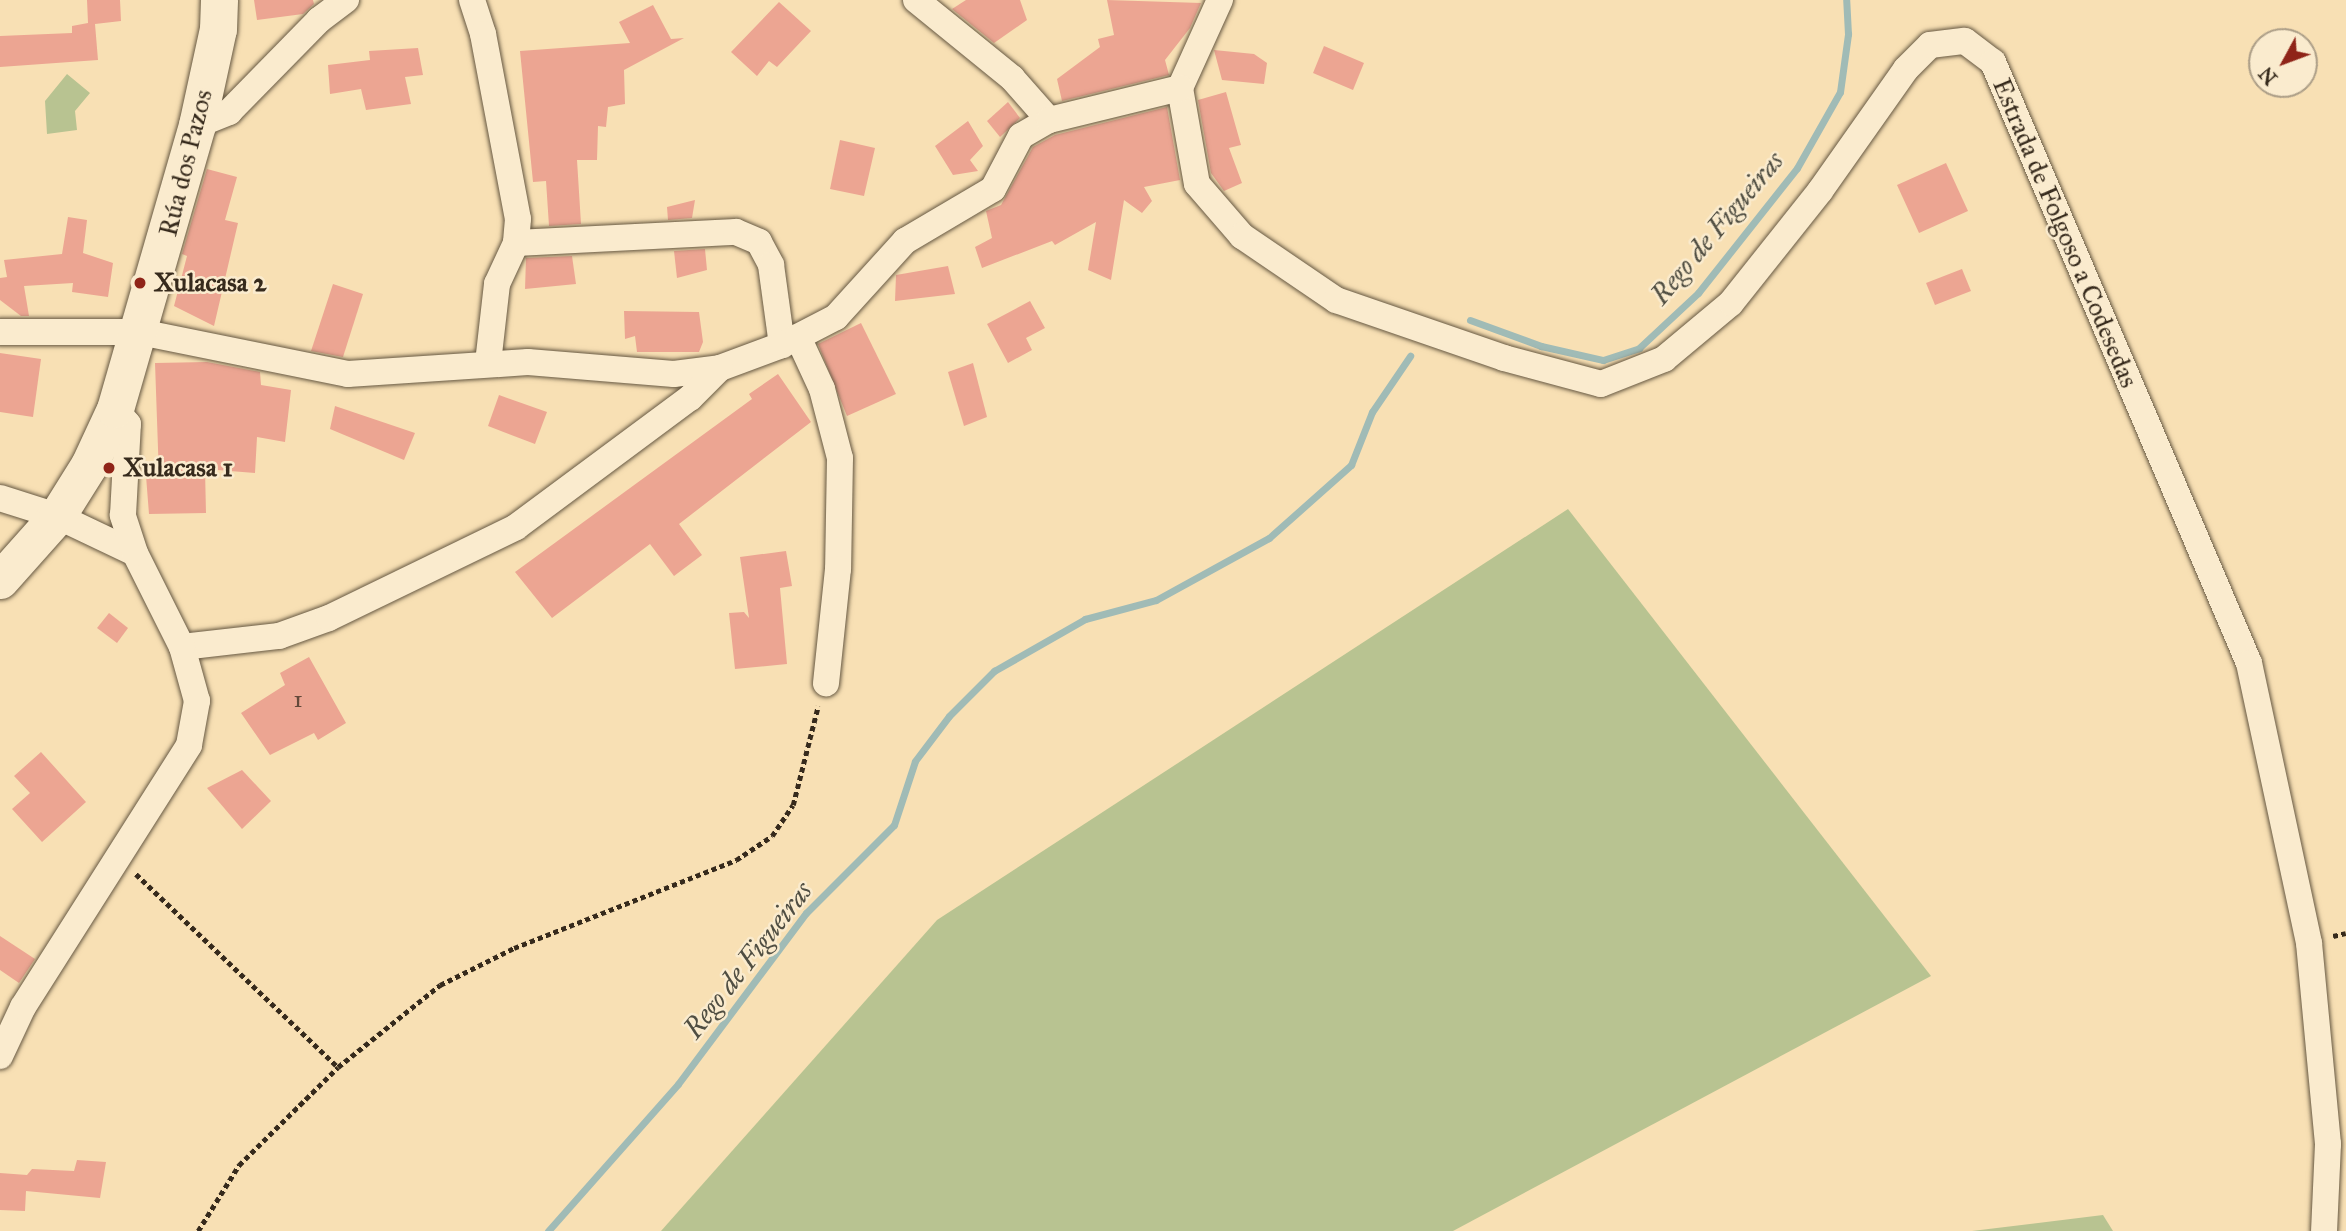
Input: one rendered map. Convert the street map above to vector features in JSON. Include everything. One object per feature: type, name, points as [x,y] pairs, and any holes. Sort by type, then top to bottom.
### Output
[{"type":"street","name":"Rúa dos Pazos","points":[[0,580],[57,516],[89,465],[115,409],[140,332],[197,125],[218,29],[219,0]]},
{"type":"street","points":[[197,125],[229,112],[319,20],[346,0]]},
{"type":"street","points":[[472,0],[483,34],[494,107],[509,161],[518,219],[516,243],[497,284],[488,363]]},
{"type":"street","points":[[916,0],[1013,78],[1049,120]]},
{"type":"street","points":[[0,332],[140,332],[348,374],[528,362],[674,374],[720,368],[790,341],[836,317],[905,241],[993,189],[1021,136],[1049,120],[1180,88],[1220,0]]},
{"type":"street","name":"Estrada de Folgoso a Codesedas","points":[[1180,88],[1197,184],[1242,236],[1336,300],[1504,358],[1601,384],[1664,359],[1731,303],[1821,191],[1906,69],[1930,45],[1965,41],[1993,62],[2249,663],[2309,943],[2328,1144],[2325,1231]]},
{"type":"street","points":[[516,243],[736,232],[759,243],[771,265],[790,341],[822,389],[840,458],[838,569],[826,683]]},
{"type":"street","points":[[182,646],[279,636],[304,627],[516,527],[690,398],[720,368]]},
{"type":"street","points":[[0,1056],[23,1007],[189,745],[197,701],[182,646],[135,553],[123,515],[128,424],[115,409]]},
{"type":"street","points":[[0,498],[57,516],[135,553]]},
{"type":"path","points":[[198,1231],[239,1165],[338,1067],[440,985],[514,947],[736,860],[772,836],[793,805],[826,683]]},
{"type":"path","points":[[115,860],[144,880],[338,1067]]},
{"type":"green space","points":[[67,74],[90,93],[75,111],[77,130],[47,134],[45,101]]},
{"type":"green space","points":[[1568,509],[1931,976],[1453,1231],[661,1231],[937,920]]},
{"type":"green space","points":[[2103,1215],[2113,1231],[1972,1231]]},
{"type":"building","points":[[87,0],[120,0],[121,21],[95,24],[98,60],[0,67],[0,36],[72,33],[72,26],[88,23]]},
{"type":"building","points":[[254,0],[313,0],[314,4],[303,14],[257,20]]},
{"type":"building","points":[[966,0],[1020,0],[1027,20],[994,43],[952,9]]},
{"type":"building","points":[[1107,0],[1201,3],[1190,28],[1165,60],[1169,75],[1062,101],[1057,79],[1100,47],[1098,39],[1114,35]]},
{"type":"building","points":[[779,2],[811,31],[777,67],[769,61],[757,76],[731,52]]},
{"type":"building","points":[[653,5],[671,39],[684,38],[624,70],[625,104],[608,107],[606,127],[598,126],[597,160],[577,160],[581,224],[549,226],[546,181],[533,182],[520,51],[630,43],[619,22]]},
{"type":"building","points":[[1324,46],[1364,63],[1353,90],[1313,73]]},
{"type":"building","points":[[418,48],[423,75],[405,77],[411,104],[366,110],[361,89],[330,94],[328,65],[370,60],[369,51]]},
{"type":"building","points":[[1214,50],[1254,54],[1267,63],[1264,84],[1222,80]]},
{"type":"building","points":[[1226,92],[1241,145],[1229,148],[1242,183],[1224,191],[1211,173],[1198,100]]},
{"type":"building","points":[[1008,102],[1020,118],[1000,137],[987,121]]},
{"type":"building","points":[[1167,107],[1180,180],[1144,187],[1152,201],[1142,213],[1124,200],[1111,280],[1088,270],[1096,222],[1055,245],[1052,241],[982,268],[975,247],[992,238],[986,211],[1001,205],[1033,147],[1055,135]]},
{"type":"building","points":[[968,121],[983,146],[970,160],[978,171],[953,175],[935,146]]},
{"type":"building","points":[[840,140],[875,148],[864,196],[830,189]]},
{"type":"building","points":[[1946,163],[1968,211],[1919,233],[1897,185]]},
{"type":"building","points":[[207,169],[237,177],[225,220],[238,223],[214,326],[174,306],[187,256],[182,254]]},
{"type":"building","points":[[695,200],[692,218],[668,220],[667,207]]},
{"type":"building","points":[[68,217],[87,220],[83,253],[113,263],[108,297],[72,292],[73,283],[24,286],[29,316],[21,316],[0,300],[0,278],[7,277],[4,260],[62,254]]},
{"type":"building","points":[[705,249],[707,270],[677,278],[674,251]]},
{"type":"building","points":[[572,256],[576,284],[525,289],[526,258]]},
{"type":"building","points":[[948,266],[955,294],[895,301],[896,275]]},
{"type":"building","points":[[1962,269],[1971,291],[1935,305],[1926,283]]},
{"type":"building","points":[[333,284],[363,294],[343,357],[311,351]]},
{"type":"building","points":[[1030,301],[1045,328],[1026,338],[1032,350],[1008,363],[987,324]]},
{"type":"building","points":[[624,311],[699,312],[703,342],[699,352],[637,352],[635,336],[625,339]]},
{"type":"building","points":[[861,323],[896,394],[847,416],[818,344]]},
{"type":"building","points":[[0,353],[41,359],[33,417],[0,412]]},
{"type":"building","points":[[207,362],[260,372],[261,385],[291,390],[285,442],[257,437],[255,473],[205,469],[206,513],[149,514],[146,476],[159,477],[155,363]]},
{"type":"building","points":[[973,363],[987,417],[964,426],[948,372]]},
{"type":"building","points":[[778,374],[811,422],[679,524],[702,555],[674,576],[650,544],[552,618],[515,572],[752,399],[749,394]]},
{"type":"building","points":[[499,395],[547,412],[535,444],[488,426]]},
{"type":"building","points":[[335,406],[415,433],[404,460],[330,429]]},
{"type":"building","points":[[786,551],[792,586],[780,588],[787,664],[735,669],[729,613],[744,612],[749,618],[740,557]]},
{"type":"building","points":[[109,613],[128,628],[117,643],[97,628]]},
{"type":"building","points":[[309,657],[346,723],[318,740],[314,733],[270,755],[241,713],[285,685],[280,673]]},
{"type":"building","points":[[41,752],[86,802],[42,842],[12,809],[30,793],[14,776]]},
{"type":"building","points":[[242,770],[271,801],[242,829],[207,788]]},
{"type":"building","points":[[0,936],[35,959],[19,983],[0,970]]},
{"type":"building","points":[[77,1160],[106,1162],[100,1198],[26,1191],[25,1211],[0,1210],[0,1173],[27,1175],[32,1169],[74,1171]]},
{"type":"waterway","name":"Rego de Figueiras","points":[[1470,320],[1541,346],[1603,360],[1639,348],[1698,293],[1797,168],[1840,92],[1848,34],[1846,0]]},
{"type":"waterway","name":"Rego de Figueiras","points":[[548,1231],[678,1084],[806,913],[894,825],[915,761],[949,716],[994,671],[1085,619],[1156,600],[1269,538],[1351,465],[1372,412],[1410,356]]},
{"type":"place","name":"Xulacasa 2","points":[[140,283]]},
{"type":"place","name":"Xulacasa 1","points":[[109,468]]}]
